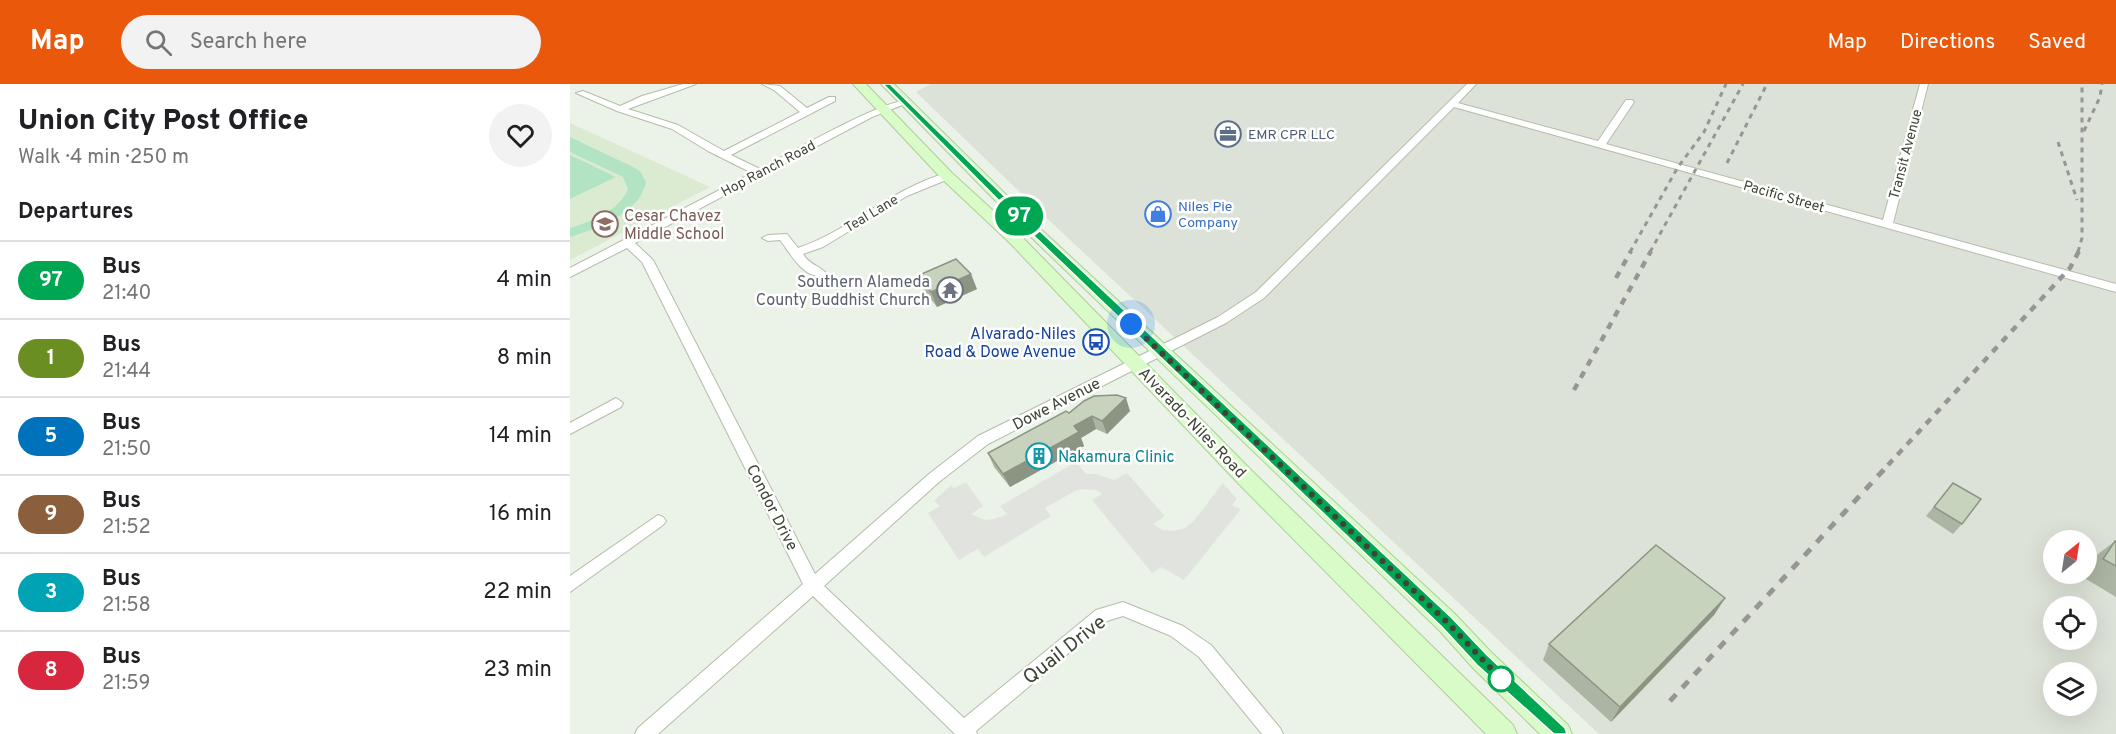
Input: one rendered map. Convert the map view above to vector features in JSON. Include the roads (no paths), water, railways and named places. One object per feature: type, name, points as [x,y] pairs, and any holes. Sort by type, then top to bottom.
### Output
[{"type":"main road","name":"Alvarado-Niles Road","points":[[859,84],[947,176],[1016,240],[1136,362],[1244,476],[1504,734]]},
{"type":"main road","name":"Alvarado-Niles Road","points":[[887,84],[1034,231],[1447,622],[1482,660],[1559,734]]},
{"type":"street","points":[[620,109],[645,98],[689,84]]},
{"type":"street","points":[[766,84],[777,88],[806,112]]},
{"type":"street","name":"Dowe Avenue","points":[[644,734],[934,478],[983,440],[1242,308],[1275,283],[1472,84]]},
{"type":"street","name":"Transit Avenue","points":[[1887,225],[1924,84]]},
{"type":"street","points":[[580,93],[675,128],[759,172]]},
{"type":"street","points":[[724,155],[832,99]]},
{"type":"street","name":"Hop Ranch Road","points":[[570,273],[759,172],[883,110],[905,102]]},
{"type":"street","points":[[1600,145],[1629,102]]},
{"type":"street","name":"Pacific Street","points":[[1452,104],[2116,288]]},
{"type":"street","name":"Teal Lane","points":[[796,253],[819,245],[903,194],[947,176]]},
{"type":"street","points":[[768,238],[783,236],[805,266],[820,273]]},
{"type":"street","name":"Condor Drive","points":[[627,243],[648,260],[812,585],[966,731]]},
{"type":"street","points":[[570,429],[616,403]]},
{"type":"street","points":[[570,585],[658,521]]},
{"type":"street","name":"Quail Drive","points":[[966,731],[1101,615],[1124,609],[1177,631],[1205,651],[1274,734]]},
{"type":"railway","points":[[1630,252],[1678,167],[1704,132],[1726,84]]},
{"type":"railway","points":[[1650,252],[1743,84]]},
{"type":"railway","points":[[1727,163],[1767,84]]},
{"type":"railway","points":[[2078,252],[2082,238],[2082,84]]},
{"type":"railway","points":[[2084,131],[2100,97],[2102,84]]},
{"type":"railway","points":[[2058,142],[2077,200]]},
{"type":"railway","points":[[1616,278],[1631,251]]},
{"type":"railway","points":[[1574,390],[1651,251]]},
{"type":"railway","points":[[1888,465],[2070,268],[2079,251]]},
{"type":"railway","points":[[1670,701],[1890,463]]},
{"type":"place","name":"EMR CPR LLC","points":[[1228,134]]},
{"type":"place","name":"Niles Pie Company","points":[[1158,214]]},
{"type":"place","name":"Cesar Chavez Middle School","points":[[605,224]]},
{"type":"place","name":"Southern Alameda County Buddhist Church","points":[[950,290]]},
{"type":"place","name":"Alvarado-Niles Road & Dowe Avenue","points":[[1096,342]]},
{"type":"place","name":"Nakamura Clinic","points":[[1039,456]]}]
